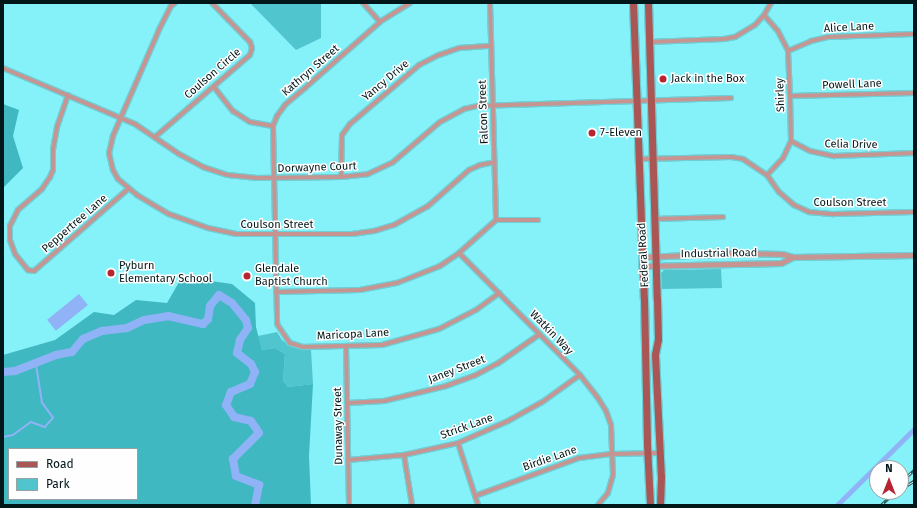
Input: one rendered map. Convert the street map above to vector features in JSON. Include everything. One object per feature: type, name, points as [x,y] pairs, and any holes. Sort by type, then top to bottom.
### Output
[{"type":"main road","name":"Federal Road","points":[[634,3],[643,257],[644,362],[650,505]]},
{"type":"main road","name":"Federal Road","points":[[648,3],[649,100],[658,339],[656,362],[658,453],[661,477],[660,505]]},
{"type":"main road","points":[[635,42],[649,42]]},
{"type":"main road","points":[[644,362],[656,362]]},
{"type":"street","points":[[121,118],[159,30],[171,6],[175,3]]},
{"type":"street","name":"Coulson Circle","points":[[156,137],[250,55],[252,48],[250,42],[212,3]]},
{"type":"street","points":[[363,3],[380,22]]},
{"type":"street","name":"Kathryn Street","points":[[293,344],[281,332],[277,324],[274,235],[273,126],[277,116],[285,106],[380,22],[410,3]]},
{"type":"street","name":"Falcon Street","points":[[490,3],[496,220]]},
{"type":"street","points":[[649,42],[730,38],[750,29],[764,16],[771,3]]},
{"type":"street","name":"Shirley","points":[[764,16],[778,31],[788,51],[791,141],[783,158],[767,175]]},
{"type":"street","name":"Alice Lane","points":[[788,51],[811,41],[828,37],[914,34]]},
{"type":"street","name":"Yancy Drive","points":[[341,177],[342,135],[350,124],[419,65],[439,55],[459,48],[491,46]]},
{"type":"street","name":"Dorwayne Court","points":[[3,68],[121,118],[156,137],[185,158],[214,171],[244,177],[341,177],[368,174],[392,163],[440,122],[464,109],[492,105],[731,98]]},
{"type":"street","points":[[214,87],[233,111],[250,122],[273,126]]},
{"type":"street","name":"Powell Lane","points":[[790,96],[914,93]]},
{"type":"street","name":"Peppertree Lane","points":[[68,95],[56,126],[53,149],[53,170],[42,189],[18,210],[10,226],[11,248],[31,271],[57,251],[129,188]]},
{"type":"street","name":"Coulson Street","points":[[121,118],[112,136],[109,153],[113,170],[118,179],[150,204],[192,223],[236,234],[352,234],[374,231],[394,225],[427,207],[469,170],[480,165],[495,162]]},
{"type":"street","name":"Celia Drive","points":[[791,141],[810,151],[834,156],[914,153]]},
{"type":"street","name":"Coulson Street","points":[[639,159],[731,157],[743,159],[767,175],[785,198],[794,205],[809,212],[834,214],[914,212]]},
{"type":"street","points":[[654,219],[723,217]]},
{"type":"street","points":[[276,292],[360,290],[397,283],[429,272],[459,253],[496,220],[538,220]]},
{"type":"street","name":"Watkin Way","points":[[459,253],[580,375],[606,411],[612,436],[613,475],[608,493],[598,505]]},
{"type":"street","points":[[736,253],[736,264]]},
{"type":"street","name":"Industrial Road","points":[[643,257],[736,253],[782,254],[793,257],[914,255]]},
{"type":"street","name":"Industrial Road","points":[[643,266],[781,263],[793,257]]},
{"type":"street","name":"Maricopa Lane","points":[[293,344],[302,347],[382,345],[439,330],[476,310],[499,293]]},
{"type":"street","name":"Janey Street","points":[[348,403],[384,401],[446,386],[474,376],[497,364],[540,334]]},
{"type":"street","name":"Dunaway Street","points":[[346,346],[349,505]]},
{"type":"street","name":"Strick Lane","points":[[348,460],[404,455],[458,443],[508,421],[541,403],[580,375]]},
{"type":"street","points":[[458,443],[478,505]]},
{"type":"street","name":"Birdie Lane","points":[[475,496],[579,458],[613,454],[658,453]]},
{"type":"street","points":[[404,455],[412,505]]},
{"type":"green space","points":[[250,3],[321,3],[321,38],[296,50]]},
{"type":"green space","points":[[721,269],[722,288],[662,289],[661,273],[664,270]]},
{"type":"green space","points":[[277,332],[282,340],[292,347],[311,350],[313,384],[288,387],[283,381],[285,354],[275,348],[262,350],[258,336]]},
{"type":"shaded area","points":[[3,104],[19,110],[13,136],[23,168],[3,188]]},
{"type":"shaded area","points":[[182,277],[232,284],[255,303],[256,327],[262,350],[275,348],[285,354],[283,381],[288,387],[313,384],[309,456],[311,505],[3,505],[3,355],[55,340],[94,312],[114,315],[136,300],[167,303]]},
{"type":"shaded area","points":[[79,294],[88,305],[56,331],[47,320]]},
{"type":"waterway","points":[[3,372],[15,371],[56,355],[72,352],[83,339],[102,331],[127,328],[144,320],[168,316],[203,324],[208,319],[210,306],[219,295],[232,303],[246,320],[248,328],[240,340],[237,353],[251,364],[255,372],[250,384],[231,392],[226,405],[234,417],[251,421],[259,433],[233,459],[236,476],[259,485],[255,505]]},
{"type":"waterway","points":[[3,437],[13,435],[31,422],[45,427],[53,418],[42,403],[36,364]]},
{"type":"waterway","points":[[837,505],[914,429]]},
{"type":"railway","points":[[909,475],[914,470]]},
{"type":"railway","points":[[909,484],[914,481]]},
{"type":"railway","points":[[881,505],[886,500]]},
{"type":"place","name":"Jack in the Box","points":[[663,79]]},
{"type":"place","name":"7-Eleven","points":[[592,133]]},
{"type":"place","name":"Pyburn Elementary School","points":[[111,273]]},
{"type":"place","name":"Glendale Baptist Church","points":[[247,276]]}]
